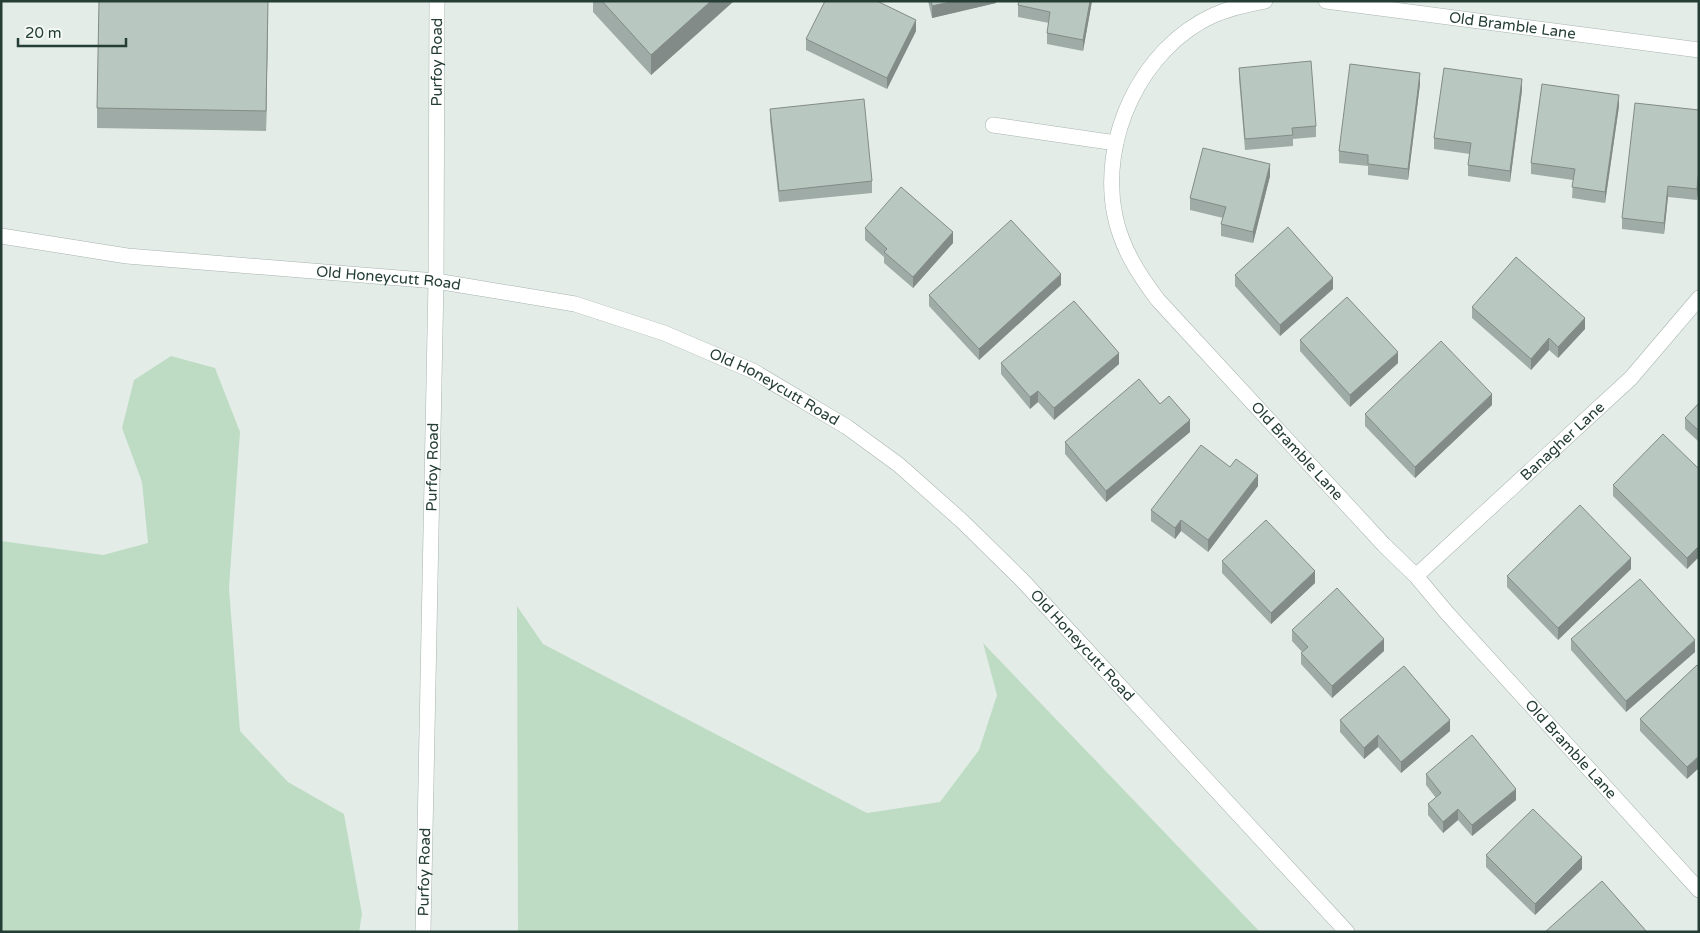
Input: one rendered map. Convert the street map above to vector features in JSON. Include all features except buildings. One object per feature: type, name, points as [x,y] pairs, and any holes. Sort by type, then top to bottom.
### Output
[{"type":"street","name":"Purfoy Road","points":[[423,932],[436,281],[437,1]]},
{"type":"street","name":"Old Bramble Lane","points":[[1265,1],[1245,4],[1213,15],[1188,31],[1166,50],[1145,76],[1129,102],[1116,143],[1113,178],[1115,215],[1123,245],[1138,273],[1158,300],[1384,546],[1416,576],[1446,613],[1696,880]]},
{"type":"street","name":"Old Bramble Lane","points":[[1326,1],[1699,50]]},
{"type":"street","points":[[993,125],[1116,143]]},
{"type":"street","name":"Old Honeycutt Road","points":[[1,236],[127,256],[436,281],[575,304],[664,333],[753,372],[847,427],[899,465],[963,522],[1023,581],[1347,932]]},
{"type":"street","name":"Banagher Lane","points":[[1416,576],[1631,378],[1699,298]]},
{"type":"green space","points":[[171,356],[215,368],[240,432],[229,588],[240,731],[288,782],[344,814],[362,914],[359,932],[1,932],[1,541],[103,555],[148,543],[142,482],[122,428],[134,380]]},
{"type":"green space","points":[[517,606],[543,644],[867,813],[940,802],[979,750],[997,695],[983,643],[1260,932],[518,932]]}]
